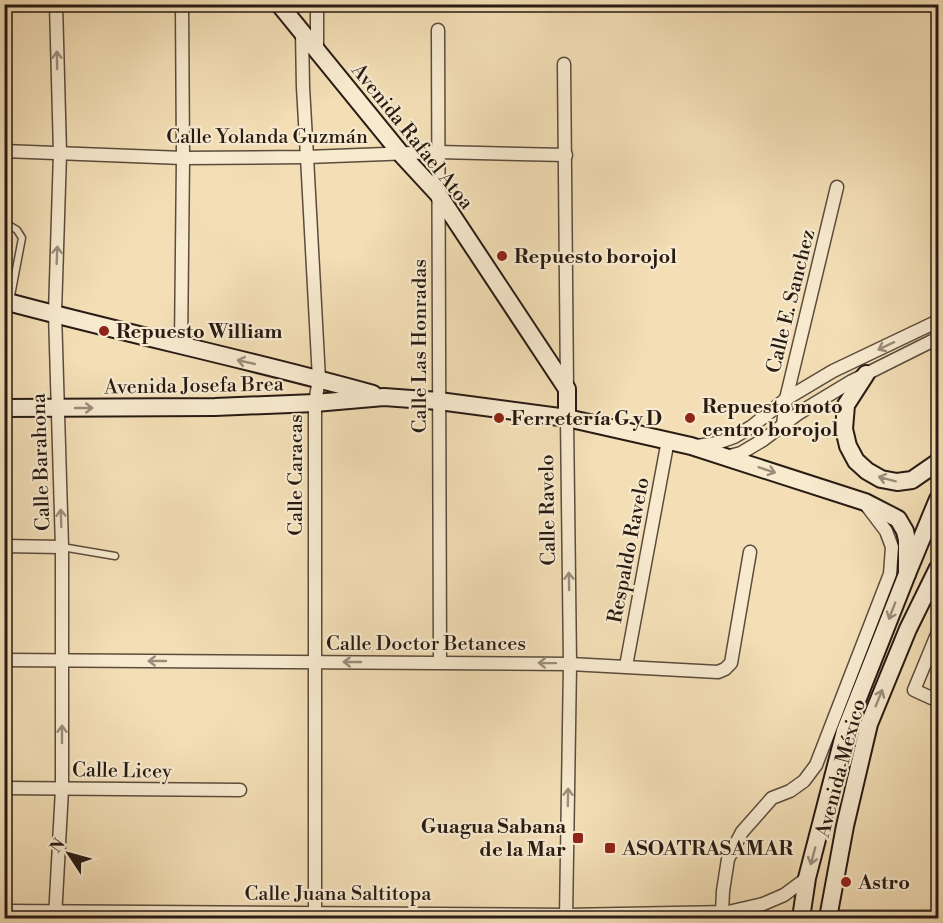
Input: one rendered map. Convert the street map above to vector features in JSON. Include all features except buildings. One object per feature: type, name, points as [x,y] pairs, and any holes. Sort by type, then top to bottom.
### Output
[{"type":"main road","name":"Avenida Rafael Atoa","points":[[279,4],[402,154],[438,194],[567,389]]},
{"type":"main road","points":[[7,301],[319,379],[384,398]]},
{"type":"main road","points":[[866,374],[846,405],[844,429],[848,446],[856,461],[881,479],[897,482],[912,480],[939,462]]},
{"type":"main road","name":"Calle Ravelo","points":[[567,389],[567,418]]},
{"type":"main road","name":"Avenida México","points":[[384,398],[439,401],[567,418],[691,446],[865,502],[898,519],[907,540],[907,574]]},
{"type":"main road","name":"Avenida Josefa Brea","points":[[4,408],[215,407],[384,398]]},
{"type":"main road","name":"Avenida México","points":[[801,918],[807,879],[845,731],[939,499]]},
{"type":"main road","name":"Avenida México","points":[[828,917],[844,826],[869,724],[908,629],[939,568]]},
{"type":"street","name":"Calle Barahona","points":[[55,915],[62,789],[62,547],[55,314],[60,153],[56,4]]},
{"type":"street","points":[[181,346],[182,4]]},
{"type":"street","points":[[317,4],[317,51]]},
{"type":"street","name":"Calle Las Honradas","points":[[438,30],[440,662]]},
{"type":"street","name":"Calle Caracas","points":[[302,33],[319,379],[315,403],[315,915]]},
{"type":"street","name":"Calle Ravelo","points":[[564,64],[567,389]]},
{"type":"street","name":"Calle Yolanda Guzmán","points":[[4,151],[183,158],[308,157],[438,152],[566,155]]},
{"type":"street","name":"Calle E. Sanchez","points":[[783,425],[786,399],[837,187]]},
{"type":"street","points":[[691,446],[717,443],[752,428],[786,399],[833,371],[939,321]]},
{"type":"street","points":[[726,457],[741,453],[763,440],[817,402],[866,374],[939,338]]},
{"type":"street","name":"Calle Ravelo","points":[[566,917],[570,664],[567,418]]},
{"type":"street","name":"Respaldo Ravelo","points":[[626,666],[668,440]]},
{"type":"street","points":[[742,918],[725,912],[723,891],[728,859],[742,832],[772,798],[790,791],[804,781],[816,765],[890,574],[892,547],[886,531],[865,502]]},
{"type":"street","points":[[4,546],[62,547]]},
{"type":"street","name":"Calle Doctor Betances","points":[[4,660],[570,664],[718,672],[726,669],[731,663],[750,552]]},
{"type":"street","points":[[939,632],[914,690],[939,701]]},
{"type":"street","name":"Calle Licey","points":[[4,788],[240,790]]},
{"type":"street","name":"Calle Juana Saltitopa","points":[[4,911],[55,915],[700,916],[763,904],[784,895],[807,879]]},
{"type":"street","points":[[828,917],[939,917]]},
{"type":"lane","points":[[934,4],[939,7]]},
{"type":"lane","points":[[4,222],[17,230],[22,238],[7,301]]},
{"type":"lane","points":[[62,547],[115,556]]},
{"type":"place","name":"Repuesto borojol","points":[[502,256]]},
{"type":"place","name":"Repuesto William","points":[[104,331]]},
{"type":"place","name":"Ferretería G y D","points":[[499,418]]},
{"type":"place","name":"Repuesto moto centro borojol","points":[[690,418]]},
{"type":"place","name":"Guagua Sabana de la Mar","points":[[578,838]]},
{"type":"place","name":"ASOATRASAMAR","points":[[610,848]]},
{"type":"place","name":"Astro","points":[[846,882]]}]
